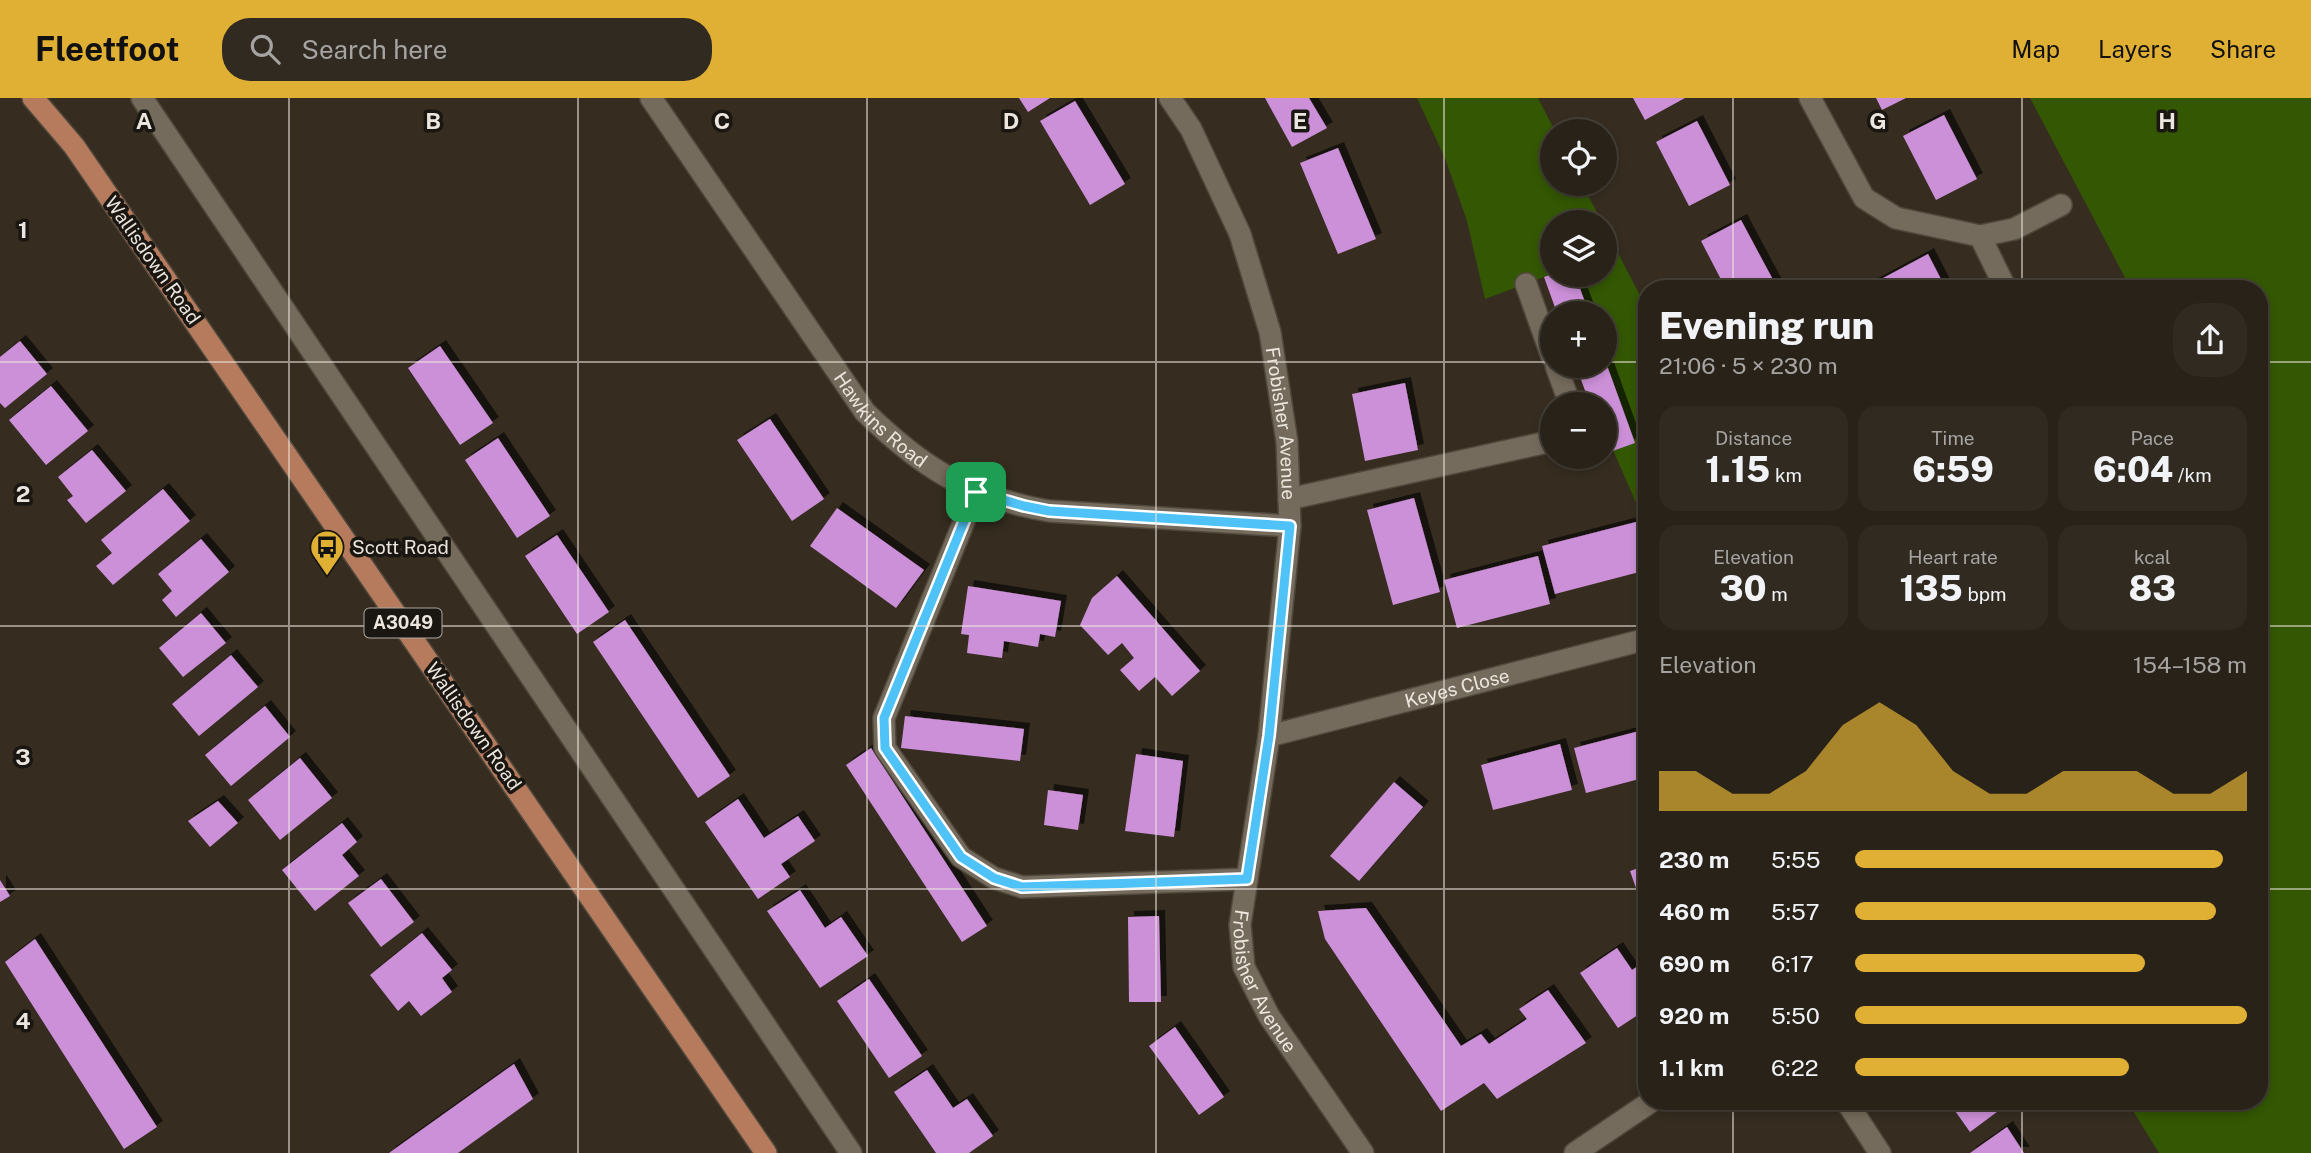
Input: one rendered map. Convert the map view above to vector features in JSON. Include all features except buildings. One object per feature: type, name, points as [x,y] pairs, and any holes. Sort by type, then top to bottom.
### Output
[{"type":"main road","name":"Wallisdown Road","points":[[33,98],[75,146],[766,1153]]},
{"type":"street","points":[[142,98],[851,1153]]},
{"type":"street","name":"Hawkins Road","points":[[651,98],[864,412],[898,445],[938,473],[976,492],[1049,511],[1290,526]]},
{"type":"street","name":"Frobisher Avenue","points":[[1170,98],[1191,129],[1240,234],[1270,332],[1286,442],[1290,526],[1269,736],[1240,925],[1244,967],[1269,1016],[1363,1153]]},
{"type":"street","points":[[1810,98],[1864,198],[1896,218],[1980,236],[2014,229],[2061,205]]},
{"type":"street","points":[[1980,236],[2002,280]]},
{"type":"street","points":[[1525,284],[1540,325]]},
{"type":"street","points":[[1289,499],[1540,444]]},
{"type":"street","points":[[976,492],[884,718],[885,748],[953,846],[961,857],[994,878],[1022,887],[1247,879]]},
{"type":"street","name":"Keyes Close","points":[[1269,736],[1638,641]]},
{"type":"street","points":[[1575,1153],[1639,1110]]},
{"type":"street","points":[[1852,1110],[1880,1153]]},
{"type":"green space","points":[[1417,98],[1538,98],[1549,119],[1540,119],[1540,196],[1588,196],[1596,210],[1540,210],[1540,278],[1485,299],[1467,221],[1445,158]]},
{"type":"green space","points":[[2030,98],[2311,98],[2311,1153],[2159,1153],[2133,1110],[2268,1110],[2268,280],[2126,280]]},
{"type":"green space","points":[[1617,251],[1638,292],[1638,507],[1617,459],[1617,449],[1634,443],[1612,378],[1617,378],[1617,301],[1585,301],[1579,287],[1617,287]]},
{"type":"place","name":"Scott Road","points":[[327,577]]},
{"type":"route","points":[[976,492],[1049,511],[1290,526],[1269,736],[1247,879],[1022,887],[994,878],[961,857],[885,748],[884,718],[976,492]]}]
